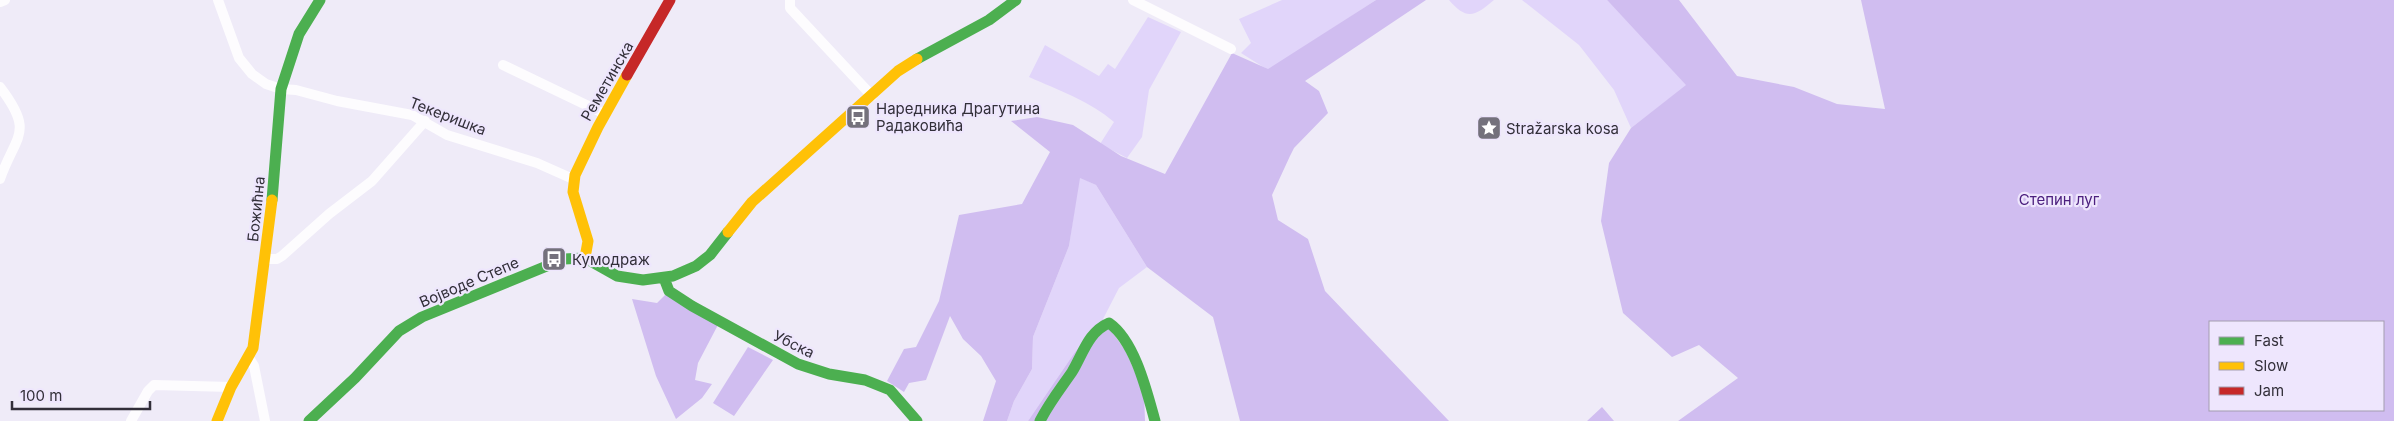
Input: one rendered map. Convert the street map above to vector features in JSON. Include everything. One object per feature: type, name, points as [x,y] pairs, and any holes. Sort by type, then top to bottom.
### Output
[{"type":"street","points":[[0,2],[5,0]]},
{"type":"street","name":"Текеришка","points":[[218,0],[239,58],[259,80],[281,89],[296,90],[337,101],[400,113],[425,122],[456,138],[537,163],[573,179]]},
{"type":"street","name":"Божићна","points":[[217,421],[231,387],[249,358],[254,342],[266,260],[281,89],[299,34],[320,0]]},
{"type":"street","name":"Реметинска","points":[[573,179],[605,114],[670,0]]},
{"type":"street","points":[[790,0],[790,8],[872,96]]},
{"type":"street","points":[[573,179],[573,192],[588,241],[585,258],[625,278],[644,280],[664,278],[689,269],[710,255],[752,202],[913,60],[989,20],[1015,0]]},
{"type":"street","points":[[1133,0],[1231,49]]},
{"type":"street","points":[[503,65],[605,114]]},
{"type":"street","points":[[0,87],[14,106],[20,125],[18,142],[0,180]]},
{"type":"street","points":[[266,260],[277,259],[282,256],[329,214],[372,180],[425,122]]},
{"type":"street","name":"Војводе Степе","points":[[309,421],[355,378],[399,331],[422,317],[556,262],[571,258],[585,258]]},
{"type":"street","name":"Убска","points":[[664,278],[669,291],[692,306],[798,364],[828,374],[865,380],[890,390],[917,421]]},
{"type":"street","points":[[1040,421],[1046,408],[1073,371],[1087,345],[1097,332],[1109,323],[1115,326],[1126,344],[1147,391],[1155,421]]},
{"type":"street","points":[[249,358],[254,366],[265,421]]},
{"type":"street","points":[[131,421],[148,391],[154,385],[231,387]]},
{"type":"shaded area","points":[[1282,0],[1376,0],[1268,70],[1241,53],[1251,43],[1239,19]]},
{"type":"shaded area","points":[[1449,0],[1494,0],[1481,10],[1471,14],[1461,11]]},
{"type":"shaded area","points":[[1522,0],[1607,0],[1687,85],[1631,128],[1614,90],[1579,45]]},
{"type":"shaded area","points":[[1148,17],[1181,32],[1149,90],[1142,137],[1127,158],[1100,144],[1114,122],[1084,102],[1029,77],[1045,45],[1099,76],[1108,64],[1115,69]]},
{"type":"shaded area","points":[[1079,177],[1096,185],[1147,267],[1119,288],[1103,319],[1075,352],[1028,421],[1007,421],[1014,401],[1032,369],[1033,337],[1069,246]]},
{"type":"green space","points":[[1376,0],[1426,0],[1305,81],[1319,91],[1328,113],[1294,148],[1272,195],[1278,220],[1308,239],[1325,291],[1449,421],[1240,421],[1213,317],[1147,267],[1096,185],[1080,178],[1069,246],[1033,337],[1032,369],[1014,401],[1007,421],[983,421],[996,381],[981,356],[963,339],[950,316],[926,380],[909,383],[904,392],[887,381],[904,349],[916,347],[939,301],[959,215],[1022,204],[1050,152],[1011,121],[1037,117],[1073,125],[1121,156],[1165,174],[1232,53],[1268,69]]},
{"type":"green space","name":"Степин луг","points":[[1607,0],[1679,0],[1737,76],[1794,87],[1837,104],[1885,109],[1861,0],[2394,0],[2394,421],[1678,421],[1738,378],[1699,345],[1672,357],[1623,313],[1601,221],[1609,163],[1631,128],[1686,85]]},
{"type":"green space","points":[[669,291],[720,321],[698,363],[695,380],[712,384],[702,398],[676,419],[656,376],[632,299],[657,303]]},
{"type":"green space","points":[[1103,319],[1125,350],[1144,392],[1145,421],[1028,421],[1075,352]]},
{"type":"green space","points":[[748,347],[773,360],[734,416],[713,403]]},
{"type":"green space","points":[[1602,407],[1614,421],[1587,421]]},
{"type":"traffic: fast","points":[[272,200],[281,89],[299,34],[320,0]]},
{"type":"traffic: fast","points":[[917,59],[989,20],[1016,0]]},
{"type":"traffic: fast","points":[[309,421],[355,378],[399,331],[422,317],[564,259],[585,258],[617,276],[643,280],[673,276],[696,266],[710,255],[728,232]]},
{"type":"traffic: fast","points":[[664,278],[669,291],[692,306],[798,364],[829,374],[865,380],[890,390],[917,421]]},
{"type":"traffic: fast","points":[[1040,421],[1072,372],[1091,338],[1109,323],[1118,331],[1133,354],[1144,382],[1155,421]]},
{"type":"traffic: slow","points":[[728,232],[752,202],[898,71],[917,59]]},
{"type":"traffic: slow","points":[[585,258],[588,241],[573,192],[575,175],[598,127],[627,75]]},
{"type":"traffic: slow","points":[[217,421],[231,387],[253,348],[272,200]]},
{"type":"traffic: jam","points":[[627,75],[670,0]]},
{"type":"place","name":"Наредника Драгутина Радаковића","points":[[858,117]]},
{"type":"place","name":"Stražarska kosa","points":[[1489,128]]},
{"type":"place","name":"Кумодраж","points":[[554,259]]}]
